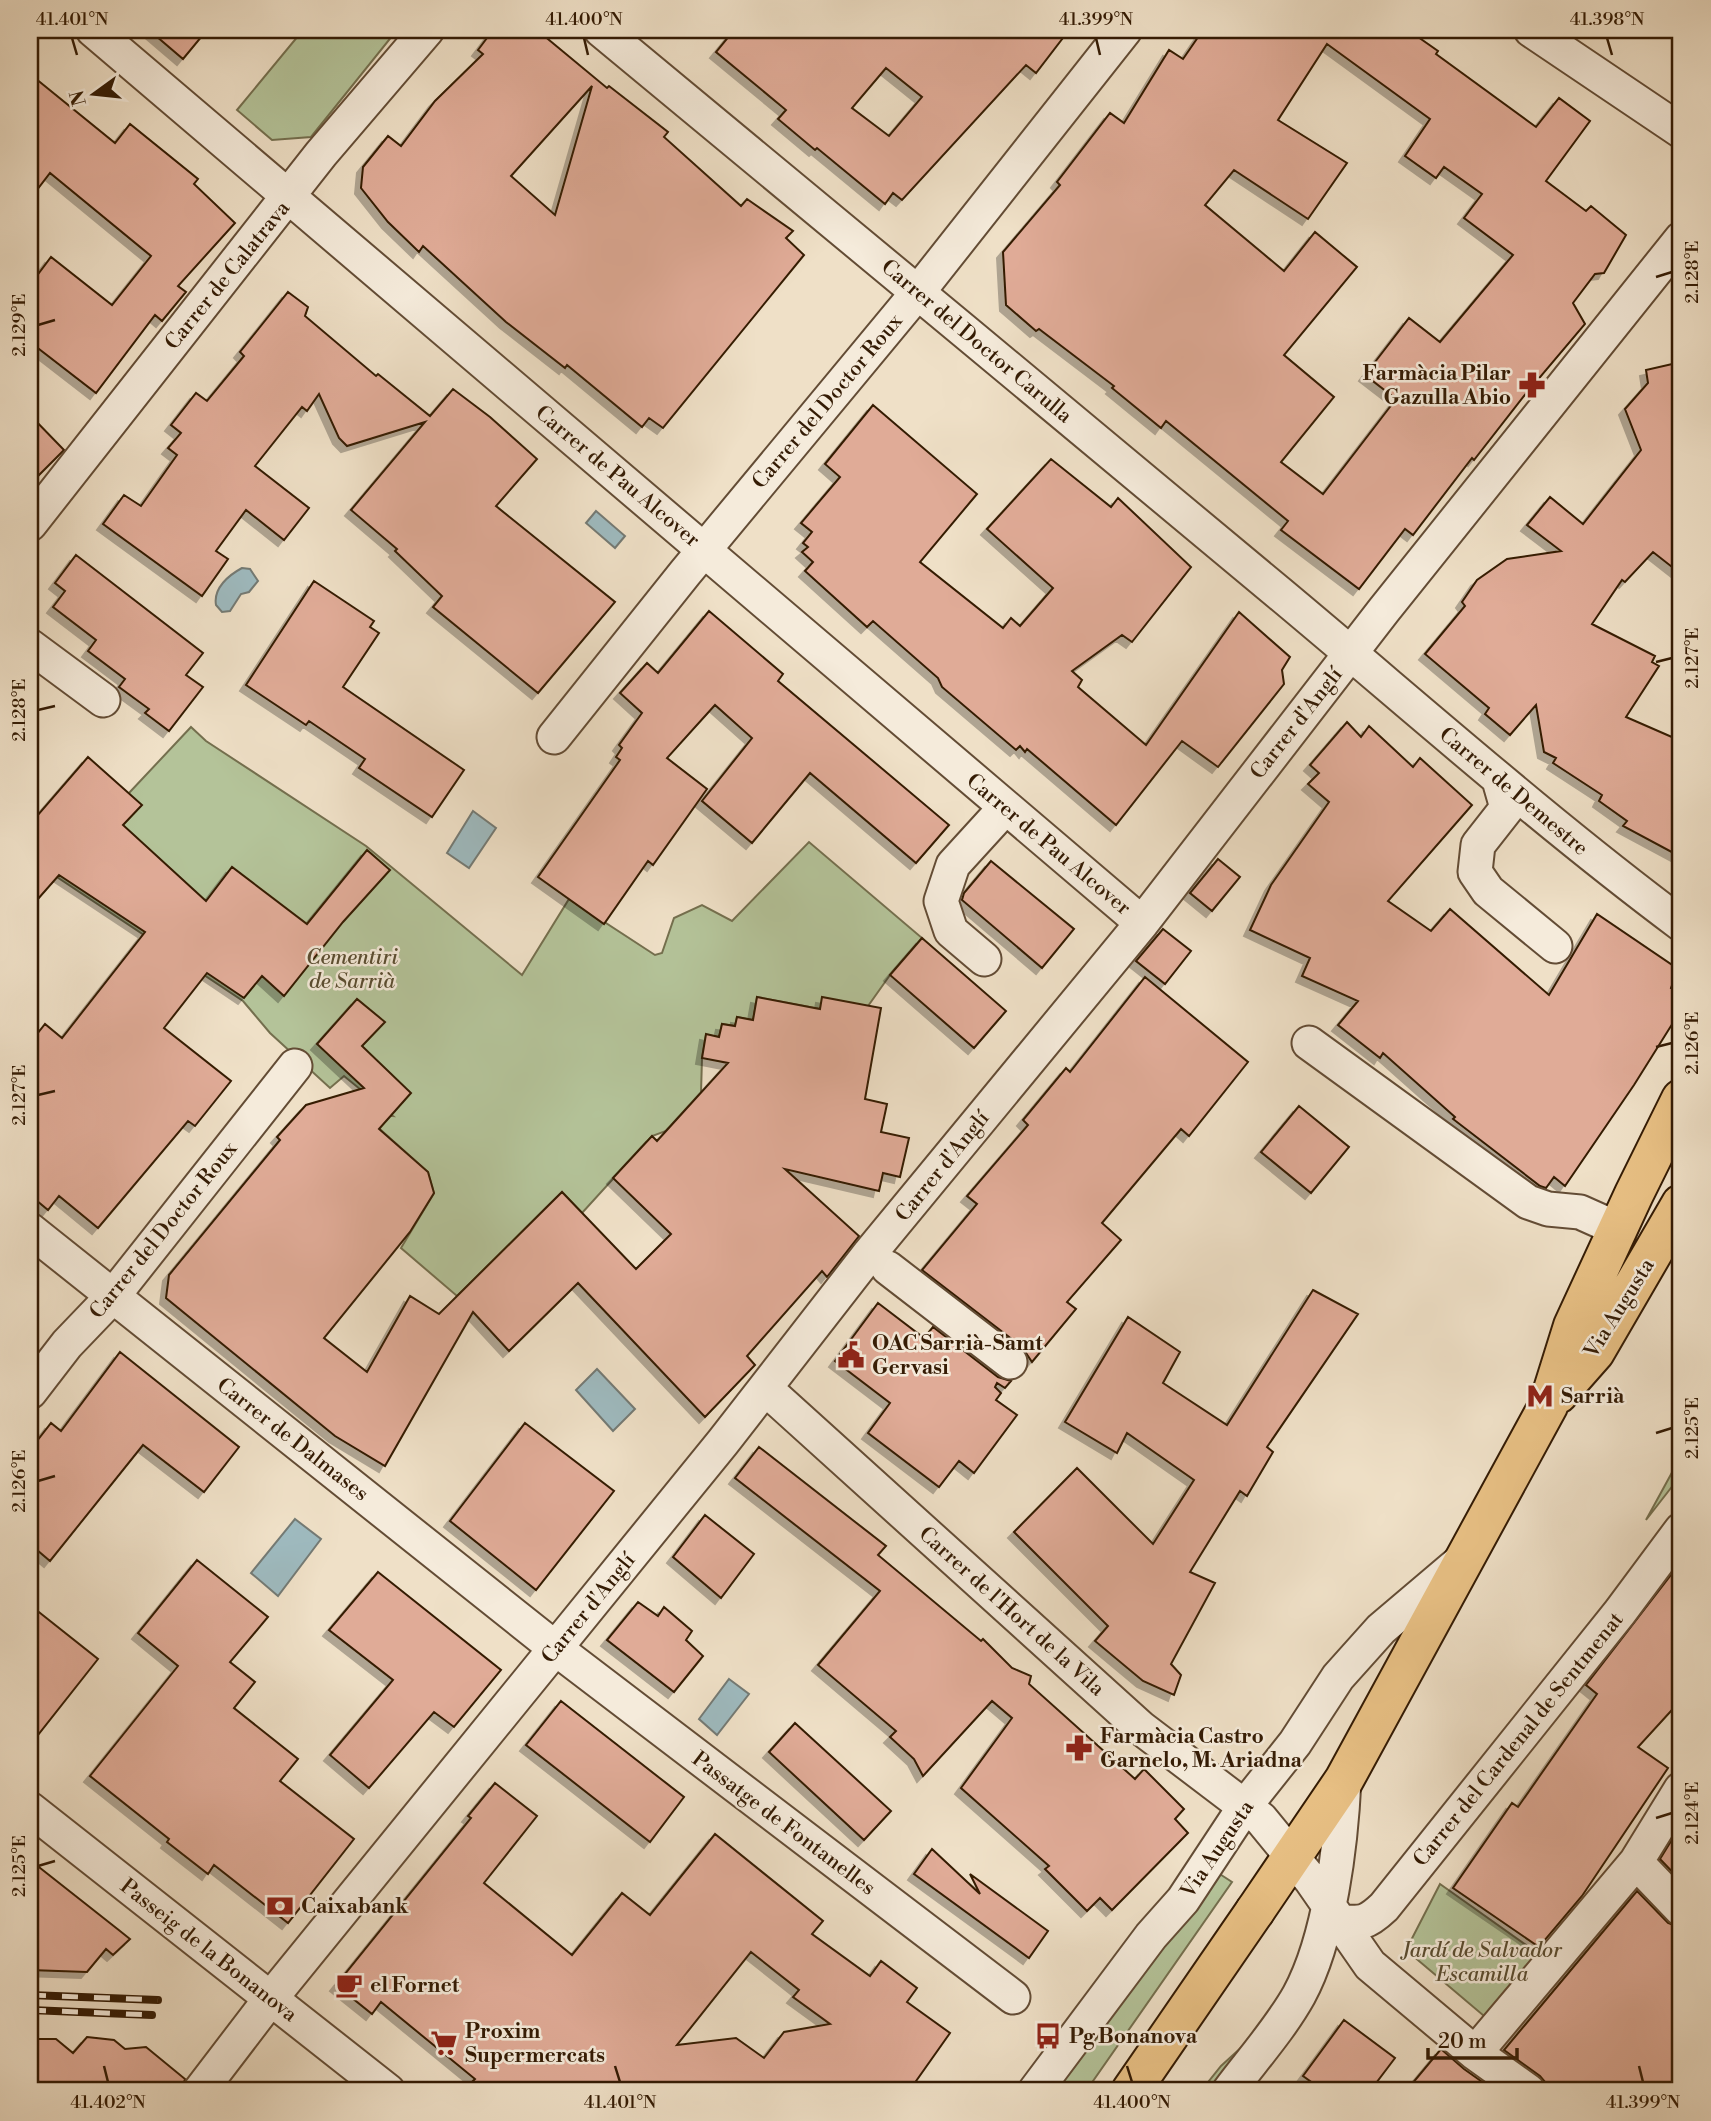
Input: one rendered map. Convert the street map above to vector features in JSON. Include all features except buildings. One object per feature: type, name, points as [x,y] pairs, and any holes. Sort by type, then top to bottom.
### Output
[{"type":"main road","name":"Via Augusta","points":[[1131,2091],[1344,1780],[1548,1406],[1573,1326],[1681,1099]]},
{"type":"main road","name":"Via Augusta","points":[[1548,1406],[1595,1352],[1681,1204]]},
{"type":"street","name":"Carrer de Pau Alcover","points":[[93,30],[1142,923]]},
{"type":"street","name":"Carrer de Calatrava","points":[[30,524],[321,154],[427,30]]},
{"type":"street","name":"Carrer del Doctor Carulla","points":[[601,30],[1350,654]]},
{"type":"street","name":"Carrer del Doctor Roux","points":[[554,737],[918,292],[1125,30]]},
{"type":"street","points":[[1531,30],[1681,131]]},
{"type":"street","name":"Carrer d'Anglí","points":[[200,2091],[271,1998],[766,1389],[870,1253],[1142,923],[1350,654],[1681,239]]},
{"type":"street","points":[[30,646],[103,700]]},
{"type":"street","name":"Carrer de Demestre","points":[[1350,654],[1599,862],[1681,924]]},
{"type":"street","points":[[1499,780],[1507,808],[1478,845],[1475,872],[1488,891],[1555,946]]},
{"type":"street","points":[[984,959],[951,931],[942,901],[953,865],[1005,808]]},
{"type":"street","points":[[1310,1043],[1536,1207],[1580,1212],[1618,1229]]},
{"type":"street","name":"Carrer del Doctor Roux","points":[[30,1392],[66,1344],[113,1296],[295,1066]]},
{"type":"street","name":"Carrer de Dalmases","points":[[30,1230],[555,1648]]},
{"type":"street","points":[[888,1268],[1010,1362]]},
{"type":"street","name":"Carrer de l'Hort de la Vila","points":[[766,1389],[1140,1728],[1261,1819],[1292,1857],[1370,1965],[1475,2053],[1528,2091]]},
{"type":"street","name":"Carrer del Cardenal de Sentmenat","points":[[1333,1912],[1357,1923],[1370,1920],[1384,1907],[1620,1612],[1681,1530]]},
{"type":"street","name":"Via Augusta","points":[[1035,2091],[1151,1936],[1183,1900],[1245,1806],[1286,1756],[1338,1678],[1381,1629],[1467,1556]]},
{"type":"street","name":"Passatge de Fontanelles","points":[[555,1648],[1013,1997]]},
{"type":"street","name":"Via Augusta","points":[[1229,2091],[1299,1994],[1333,1912],[1344,1780]]},
{"type":"street","points":[[1475,2053],[1636,1862],[1681,1789]]},
{"type":"street","name":"Passeig de la Bonanova","points":[[30,1809],[388,2091]]},
{"type":"street","points":[[1636,1862],[1681,1909]]},
{"type":"green space","points":[[303,30],[369,30],[373,34],[377,30],[397,30],[311,137],[272,140],[237,110]]},
{"type":"green space","name":"Cementiri de Sarrià","points":[[191,727],[206,741],[366,846],[522,975],[569,899],[655,955],[662,953],[674,918],[702,905],[732,921],[809,842],[922,938],[868,1006],[820,1009],[757,997],[753,1020],[737,1017],[735,1026],[722,1024],[719,1037],[706,1035],[701,1093],[666,1131],[652,1136],[582,1213],[562,1192],[457,1296],[401,1248],[434,1193],[428,1172],[363,1114],[393,1116],[344,1076],[330,1088],[270,1033],[243,1001],[57,877],[129,793]]},
{"type":"green space","points":[[1681,1456],[1681,1475],[1646,1520]]},
{"type":"green space","points":[[1212,1869],[1232,1882],[1086,2091],[1054,2091]]},
{"type":"green space","name":"Jardí de Salvador Escamilla","points":[[1440,1884],[1543,1957],[1484,2016],[1406,1950]]},
{"type":"green space","points":[[1266,2025],[1217,2091],[1201,2091],[1221,2066]]},
{"type":"water","points":[[596,511],[625,536],[615,548],[586,523]]},
{"type":"water","points":[[242,568],[250,569],[258,581],[249,592],[241,594],[230,611],[222,612],[216,605],[219,588],[227,578]]},
{"type":"water","points":[[473,811],[496,828],[469,868],[447,853]]},
{"type":"water","points":[[597,1369],[635,1409],[613,1431],[576,1390]]},
{"type":"water","points":[[295,1519],[321,1539],[278,1596],[251,1573]]},
{"type":"water","points":[[729,1679],[749,1694],[717,1735],[699,1719]]},
{"type":"railway","points":[[30,1995],[158,2000]]},
{"type":"railway","points":[[30,2010],[152,2015]]},
{"type":"place","name":"Farmàcia Pilar Gazulla Abio","points":[[1532,385]]},
{"type":"place","name":"OAC Sarrià-Samt Gervasi","points":[[851,1355]]},
{"type":"place","name":"Sarrià","points":[[1540,1396]]},
{"type":"place","name":"Farmàcia Castro Garnelo, M. Ariadna","points":[[1079,1748]]},
{"type":"place","name":"Caixabank","points":[[280,1906]]},
{"type":"place","name":"el Fornet","points":[[349,1985]]},
{"type":"place","name":"Pg Bonanova","points":[[1048,2036]]},
{"type":"place","name":"Proxim Supermercats","points":[[444,2043]]}]
